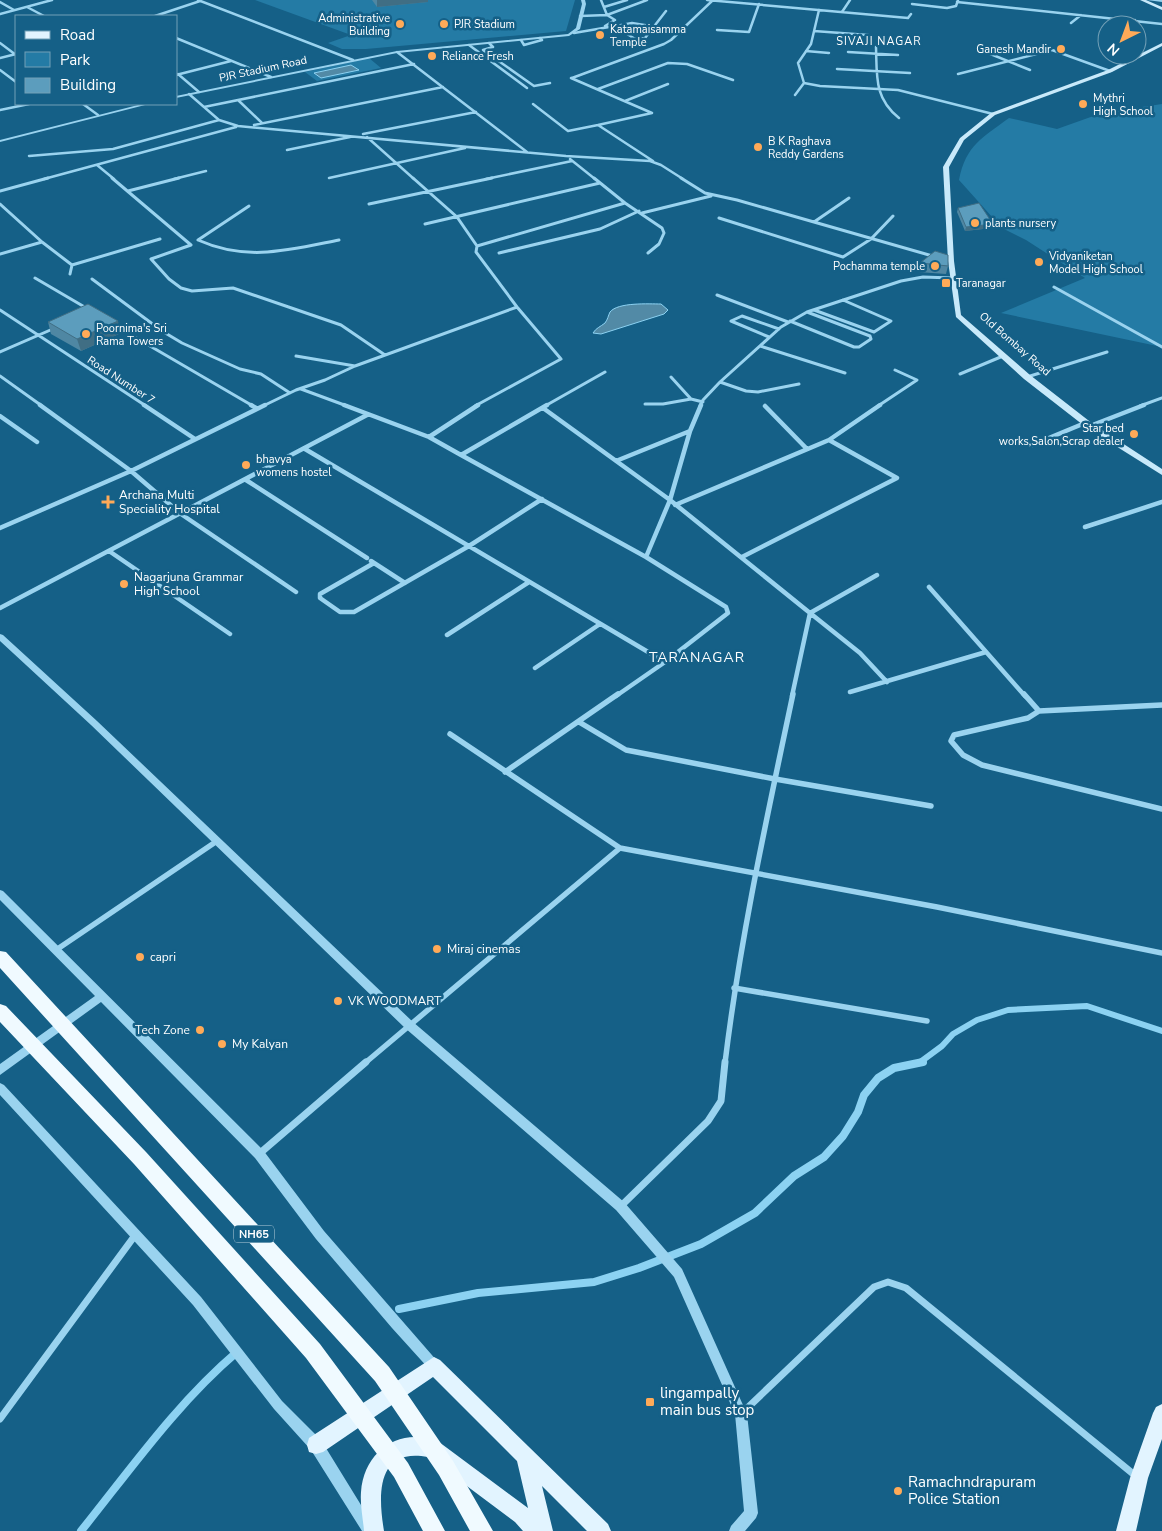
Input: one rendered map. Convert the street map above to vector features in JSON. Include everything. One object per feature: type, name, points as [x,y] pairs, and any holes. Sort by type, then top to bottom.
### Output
[{"type":"highway","name":"NH65","points":[[0,957],[382,1374],[446,1468],[482,1531]]},
{"type":"highway","name":"NH65","points":[[0,1011],[140,1158],[313,1351],[401,1470],[434,1531]]},
{"type":"main road","points":[[1142,0],[1162,9]]},
{"type":"main road","name":"Old Bombay Road","points":[[1161,45],[1110,71],[993,114],[962,139],[946,167],[952,278],[958,316],[1027,378],[1088,425],[1162,473]]},
{"type":"main road","points":[[316,1445],[434,1366],[601,1531]]},
{"type":"main road","points":[[1126,1531],[1140,1478],[1162,1413]]},
{"type":"main road","points":[[372,1531],[370,1490],[376,1470],[391,1453],[403,1446],[414,1445],[432,1449],[522,1515],[536,1531]]},
{"type":"main road","points":[[525,1455],[543,1531]]},
{"type":"street","points":[[0,14],[52,0]]},
{"type":"street","points":[[158,15],[200,0],[353,60]]},
{"type":"street","points":[[574,33],[578,29],[584,4],[583,0]]},
{"type":"street","points":[[601,0],[607,15],[614,21],[601,28]]},
{"type":"street","points":[[604,7],[626,0]]},
{"type":"street","points":[[580,16],[607,15],[647,0]]},
{"type":"street","points":[[707,0],[908,18],[911,14]]},
{"type":"street","points":[[533,104],[568,132],[652,113],[572,78],[664,44],[681,31],[712,0]]},
{"type":"street","points":[[842,12],[850,0]]},
{"type":"street","points":[[1149,0],[1161,1]]},
{"type":"street","points":[[912,4],[950,8],[956,6],[958,1],[1097,16]]},
{"type":"street","points":[[0,2],[14,10]]},
{"type":"street","points":[[717,30],[749,32],[759,4]]},
{"type":"street","points":[[27,7],[42,15]]},
{"type":"street","points":[[804,83],[798,63],[811,44],[820,10]]},
{"type":"street","points":[[615,26],[635,39],[645,38],[666,12]]},
{"type":"street","points":[[1071,23],[1082,14]]},
{"type":"street","points":[[1147,22],[1162,24]]},
{"type":"street","points":[[574,33],[632,23],[681,31]]},
{"type":"street","points":[[814,31],[868,35]]},
{"type":"street","name":"PJR Stadium Road","points":[[178,97],[397,52],[574,33]]},
{"type":"street","points":[[178,39],[271,77]]},
{"type":"street","points":[[0,43],[15,54]]},
{"type":"street","points":[[489,43],[493,47],[483,50],[534,86],[550,83]]},
{"type":"street","points":[[469,45],[527,88]]},
{"type":"street","points":[[876,47],[878,89],[886,108],[899,118]]},
{"type":"street","points":[[978,49],[1030,70]]},
{"type":"street","points":[[958,74],[1052,50],[1110,71]]},
{"type":"street","points":[[806,51],[829,53]]},
{"type":"street","points":[[397,52],[528,152]]},
{"type":"street","points":[[848,52],[898,55]]},
{"type":"street","points":[[0,58],[15,55]]},
{"type":"street","points":[[178,75],[232,61]]},
{"type":"street","points":[[597,89],[668,63],[679,62],[733,80]]},
{"type":"street","points":[[204,107],[414,64]]},
{"type":"street","points":[[836,69],[910,73]]},
{"type":"street","points":[[0,70],[15,81]]},
{"type":"street","points":[[178,76],[199,92]]},
{"type":"street","points":[[804,83],[910,92],[993,114]]},
{"type":"street","points":[[796,95],[804,83]]},
{"type":"street","points":[[625,101],[668,84]]},
{"type":"street","points":[[248,126],[443,87]]},
{"type":"street","points":[[189,94],[219,120],[238,126]]},
{"type":"street","points":[[238,100],[262,123]]},
{"type":"street","points":[[0,110],[26,105]]},
{"type":"street","points":[[84,105],[98,115]]},
{"type":"street","points":[[0,141],[143,105]]},
{"type":"street","points":[[0,106],[4,110]]},
{"type":"street","points":[[287,150],[476,112]]},
{"type":"street","points":[[29,156],[47,153],[100,151],[219,120]]},
{"type":"street","points":[[598,125],[711,196]]},
{"type":"street","points":[[0,191],[238,126],[566,156],[655,162]]},
{"type":"street","points":[[366,137],[426,192],[457,217],[477,246],[476,252],[517,307],[561,359],[467,411],[429,437]]},
{"type":"street","points":[[329,178],[470,147]]},
{"type":"street","points":[[566,156],[625,203],[664,230],[659,244],[648,253]]},
{"type":"street","points":[[369,204],[572,161]]},
{"type":"street","points":[[97,165],[191,245]]},
{"type":"street","points":[[128,191],[206,171]]},
{"type":"street","points":[[425,224],[600,183]]},
{"type":"street","points":[[499,253],[600,229],[640,212],[711,196],[737,200],[951,261]]},
{"type":"street","points":[[814,222],[850,198]]},
{"type":"street","points":[[477,246],[625,203]]},
{"type":"street","points":[[0,204],[42,242],[72,265]]},
{"type":"street","points":[[249,206],[191,245],[152,259],[180,288],[195,290],[221,287],[233,288],[341,325],[384,355]]},
{"type":"street","points":[[719,218],[838,257],[846,256],[872,238],[893,216]]},
{"type":"street","points":[[72,265],[160,239]]},
{"type":"street","points":[[198,240],[220,249],[247,253],[272,252],[339,240]]},
{"type":"street","points":[[0,254],[42,242]]},
{"type":"street","points":[[70,274],[72,265]]},
{"type":"street","points":[[646,557],[673,503],[690,432],[703,402],[720,382],[769,337],[789,321],[807,312],[901,281],[923,277],[952,278]]},
{"type":"street","points":[[35,278],[93,312],[85,316]]},
{"type":"street","points":[[92,279],[182,343],[240,369],[261,374],[290,393]]},
{"type":"street","points":[[1054,287],[1162,346]]},
{"type":"street","points":[[717,295],[854,347],[859,347],[871,338],[807,312]]},
{"type":"street","points":[[814,310],[874,332],[892,321],[843,300]]},
{"type":"street","points":[[0,528],[131,471],[256,408],[290,393],[384,355],[517,307]]},
{"type":"street","name":"Road Number 7","points":[[0,310],[36,336],[195,439]]},
{"type":"street","points":[[769,337],[731,321],[742,316],[779,328]]},
{"type":"street","points":[[113,324],[256,408]]},
{"type":"street","points":[[0,352],[61,326]]},
{"type":"street","points":[[760,346],[845,373]]},
{"type":"street","points":[[1027,378],[1107,352]]},
{"type":"street","points":[[296,356],[355,366]]},
{"type":"street","points":[[960,374],[1003,356]]},
{"type":"street","points":[[673,503],[829,440],[917,380],[895,370]]},
{"type":"street","points":[[461,454],[605,372]]},
{"type":"street","points":[[0,376],[131,471],[181,514],[296,592]]},
{"type":"street","points":[[671,377],[692,399]]},
{"type":"street","points":[[720,382],[746,391],[758,392],[799,384]]},
{"type":"street","points":[[300,389],[429,437],[646,557],[726,607],[728,611],[720,620],[665,662],[505,772]]},
{"type":"street","points":[[1032,445],[1162,398]]},
{"type":"street","points":[[645,404],[663,404],[692,399],[703,402]]},
{"type":"street","points":[[765,406],[807,449]]},
{"type":"street","points":[[543,408],[673,503],[810,613],[851,643],[870,661],[886,682]]},
{"type":"street","points":[[0,608],[367,415]]},
{"type":"street","points":[[0,416],[37,442]]},
{"type":"street","points":[[616,461],[690,432]]},
{"type":"street","points":[[742,557],[897,478],[829,440]]},
{"type":"street","points":[[304,449],[665,662]]},
{"type":"street","points":[[246,480],[405,583]]},
{"type":"street","points":[[371,561],[320,594],[320,598],[340,612],[350,614],[469,546],[542,499]]},
{"type":"street","points":[[1085,527],[1162,502]]},
{"type":"street","points":[[109,551],[230,634]]},
{"type":"street","points":[[620,1206],[708,1121],[720,1101],[734,988],[810,613],[877,575]]},
{"type":"street","points":[[447,636],[529,582]]},
{"type":"street","points":[[929,587],[1039,711]]},
{"type":"street","points":[[535,668],[600,624]]},
{"type":"street","points":[[0,637],[94,723],[409,1025],[620,1206],[678,1273],[741,1414],[751,1513],[736,1531]]},
{"type":"street","points":[[850,692],[986,652]]},
{"type":"street","points":[[1162,705],[1039,711],[1028,718],[954,735],[951,741],[963,755],[982,765],[1162,809]]},
{"type":"street","points":[[579,722],[626,750],[775,779],[931,806]]},
{"type":"street","points":[[450,734],[620,848],[937,907],[1162,953]]},
{"type":"street","points":[[56,950],[217,841]]},
{"type":"street","points":[[259,1154],[620,848]]},
{"type":"street","points":[[0,894],[259,1154],[320,1235],[434,1366]]},
{"type":"street","points":[[734,988],[927,1021]]},
{"type":"street","points":[[0,1070],[102,996]]},
{"type":"street","points":[[0,1088],[137,1233],[197,1300],[278,1405],[316,1445],[372,1531]]},
{"type":"street","points":[[0,1418],[137,1233]]},
{"type":"street","points":[[741,1414],[874,1287],[888,1282],[906,1288],[1140,1478]]},
{"type":"green space","name":"PJR Stadium","points":[[255,0],[575,0],[566,31],[366,49],[342,49],[328,43],[351,35]]},
{"type":"green space","points":[[369,58],[381,68],[317,81],[305,72]]},
{"type":"green space","points":[[1162,104],[1162,347],[1001,313],[1085,278],[1026,240],[1002,228],[959,180],[966,158],[976,143],[1009,118],[1057,129],[1102,113]]},
{"type":"shaded area","points":[[351,65],[359,70],[321,78],[314,73]]},
{"type":"shaded area","points":[[634,304],[661,304],[668,310],[664,314],[601,334],[593,333],[605,323],[610,312],[614,309]]},
{"type":"building","name":"plants nursery","points":[[979,203],[993,224],[966,227],[958,208]]},
{"type":"building","points":[[935,251],[948,255],[948,266],[920,263]]},
{"type":"building","points":[[88,304],[118,321],[77,339],[48,322]]},
{"type":"waterway","points":[[919,1063],[942,1046],[953,1034],[977,1020],[1008,1010],[1087,1006],[1162,1031]]},
{"type":"waterway","points":[[399,1309],[478,1293],[594,1282],[639,1268],[701,1244],[755,1213],[794,1176],[824,1157],[843,1136],[858,1112],[864,1095],[878,1078],[894,1068],[919,1063]]},
{"type":"waterway","points":[[81,1531],[174,1415],[237,1352]]},
{"type":"place","name":"Administrative Building","points":[[400,24]]},
{"type":"place","name":"PJR Stadium","points":[[444,24]]},
{"type":"place","name":"Katamaisamma Temple","points":[[600,35]]},
{"type":"place","name":"Ganesh Mandir","points":[[1061,49]]},
{"type":"place","name":"Reliance Fresh","points":[[432,56]]},
{"type":"place","name":"Mythri High School","points":[[1083,104]]},
{"type":"place","name":"B K Raghava Reddy Gardens","points":[[758,147]]},
{"type":"place","name":"plants nursery","points":[[975,223]]},
{"type":"place","name":"Vidyaniketan Model High School","points":[[1039,262]]},
{"type":"place","name":"Pochamma temple","points":[[935,266]]},
{"type":"place","name":"Taranagar","points":[[946,283]]},
{"type":"place","name":"Poornima's Sri Rama Towers","points":[[86,334]]},
{"type":"place","name":"Star bed works,Salon,Scrap dealer","points":[[1134,434]]},
{"type":"place","name":"bhavya womens hostel","points":[[246,465]]},
{"type":"place","name":"Archana Multi Speciality Hospital","points":[[108,502]]},
{"type":"place","name":"Nagarjuna Grammar High School","points":[[124,584]]},
{"type":"place","name":"Miraj cinemas","points":[[437,949]]},
{"type":"place","name":"capri","points":[[140,957]]},
{"type":"place","name":"VK WOODMART","points":[[338,1001]]},
{"type":"place","name":"Tech Zone","points":[[200,1030]]},
{"type":"place","name":"My Kalyan","points":[[222,1044]]},
{"type":"place","name":"lingampally main bus stop","points":[[650,1402]]},
{"type":"place","name":"Ramachndrapuram Police Station","points":[[898,1491]]},
{"type":"district","name":"SIVAJI NAGAR","points":[[879,41]]},
{"type":"district","name":"TARANAGAR","points":[[697,657]]}]
